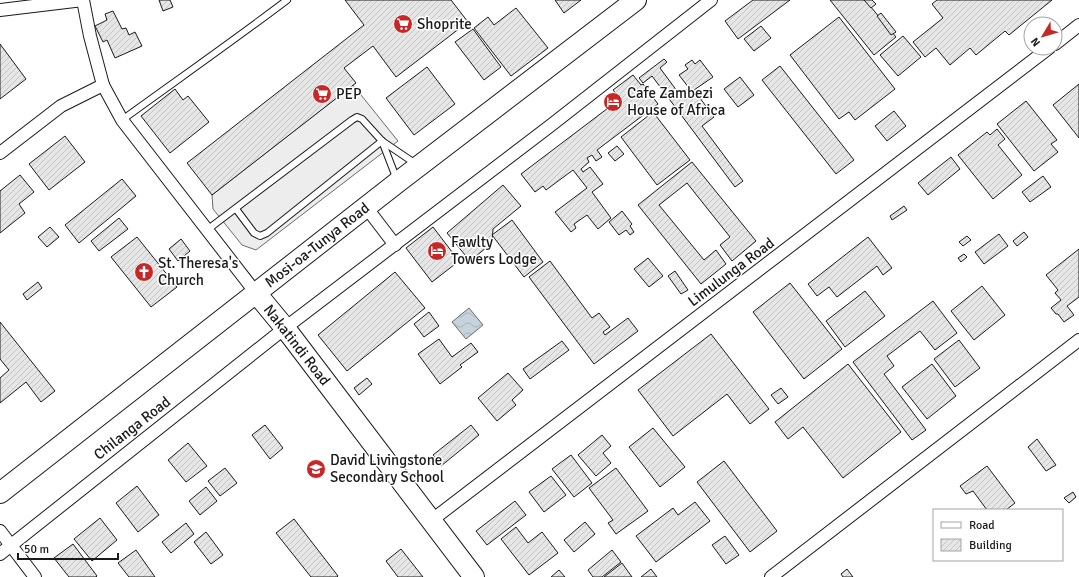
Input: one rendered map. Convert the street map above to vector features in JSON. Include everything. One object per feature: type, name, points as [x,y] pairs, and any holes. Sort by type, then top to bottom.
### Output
[{"type":"highway","name":"Mosi-oa-Tunya Road","points":[[0,493],[398,182],[636,0]]},
{"type":"highway","name":"Nakatindi Road","points":[[256,293],[285,328],[474,577]]},
{"type":"street","name":"Nakatindi Road","points":[[83,0],[90,36],[103,85],[122,120],[256,293]]},
{"type":"street","points":[[0,10],[83,0]]},
{"type":"street","name":"Chilanga Road","points":[[0,554],[285,328],[550,126],[707,1]]},
{"type":"street","points":[[1063,38],[1079,25]]},
{"type":"street","name":"Limulunga Road","points":[[432,520],[1039,56]]},
{"type":"street","points":[[0,153],[61,106],[103,85]]},
{"type":"street","points":[[366,207],[395,245]]},
{"type":"street","points":[[771,577],[1079,340]]},
{"type":"street","points":[[0,531],[35,577]]},
{"type":"lane","points":[[122,120],[287,0]]},
{"type":"lane","points":[[207,230],[352,120],[357,118],[362,119],[382,141],[419,166]]},
{"type":"lane","points":[[382,141],[398,182]]},
{"type":"lane","points":[[236,209],[254,233],[260,236],[267,233],[382,141]]},
{"type":"shaded area","points":[[353,85],[398,141],[256,250],[242,245],[213,209],[212,195]]},
{"type":"water","points":[[469,308],[483,325],[466,339],[452,322]]},
{"type":"building","points":[[159,0],[170,0],[173,7],[163,11]]},
{"type":"building","points":[[345,0],[451,0],[468,22],[396,77],[373,46],[344,68],[356,83],[212,195],[187,163],[364,25]]},
{"type":"building","points":[[555,0],[581,0],[564,13]]},
{"type":"building","points":[[753,0],[790,0],[738,39],[725,21]]},
{"type":"building","points":[[830,0],[865,0],[896,37],[874,55]]},
{"type":"building","points":[[864,0],[872,0],[876,4],[871,8]]},
{"type":"building","points":[[937,0],[1052,0],[1032,16],[1023,16],[1023,24],[1009,35],[1005,31],[976,55],[970,48],[950,65],[936,48],[925,57],[913,42],[943,18],[932,4]]},
{"type":"building","points":[[516,8],[548,48],[511,76],[474,28],[488,17],[494,25]]},
{"type":"building","points":[[113,11],[122,29],[126,28],[129,35],[135,32],[142,46],[115,58],[107,40],[103,42],[95,26],[107,20],[105,14]]},
{"type":"building","points":[[881,13],[896,32],[891,35],[877,16]]},
{"type":"building","points":[[839,17],[895,89],[855,120],[849,112],[839,119],[790,55]]},
{"type":"building","points":[[761,26],[771,38],[754,51],[744,39]]},
{"type":"building","points":[[473,29],[501,67],[484,80],[455,42]]},
{"type":"building","points":[[903,36],[921,57],[898,76],[880,55]]},
{"type":"building","points":[[0,44],[26,79],[0,99]]},
{"type":"building","points":[[664,59],[667,62],[660,68],[680,95],[689,88],[679,75],[688,69],[685,65],[692,60],[695,64],[700,60],[713,77],[694,90],[714,117],[702,126],[743,181],[735,187],[652,76],[643,83],[639,78]]},
{"type":"building","points":[[780,66],[854,160],[836,174],[762,80]]},
{"type":"building","points":[[427,67],[455,104],[414,135],[386,98]]},
{"type":"building","points":[[633,75],[641,85],[643,84],[658,104],[597,150],[602,157],[596,161],[592,155],[587,158],[589,162],[581,169],[583,172],[590,167],[603,184],[592,192],[611,218],[598,229],[587,215],[574,224],[576,228],[571,232],[555,212],[587,188],[573,170],[546,190],[543,186],[535,192],[521,174],[620,99],[613,90]]},
{"type":"building","points":[[740,77],[754,95],[738,107],[724,89]]},
{"type":"building","points":[[1079,84],[1079,138],[1053,105]]},
{"type":"building","points":[[175,89],[183,100],[188,96],[209,122],[170,153],[141,116]]},
{"type":"building","points":[[1026,101],[1057,140],[1051,144],[1058,152],[1034,171],[997,124]]},
{"type":"building","points":[[894,111],[906,126],[887,141],[875,126]]},
{"type":"building","points":[[653,112],[690,160],[657,185],[621,137]]},
{"type":"building","points":[[997,129],[1005,139],[998,145],[1022,175],[993,199],[958,155],[987,132],[990,135]]},
{"type":"building","points":[[65,136],[85,162],[49,190],[29,164]]},
{"type":"building","points":[[617,146],[624,154],[615,161],[608,153]]},
{"type":"building","points":[[951,157],[960,169],[928,195],[918,183]]},
{"type":"building","points":[[692,162],[756,241],[732,261],[720,245],[730,237],[687,183],[659,205],[704,260],[716,250],[726,264],[701,284],[638,205]]},
{"type":"building","points":[[20,175],[34,192],[19,204],[25,213],[0,233],[0,191]]},
{"type":"building","points":[[1043,176],[1051,187],[1030,202],[1022,192]]},
{"type":"building","points":[[122,179],[136,196],[79,243],[65,225]]},
{"type":"building","points":[[503,185],[521,206],[493,229],[492,243],[470,261],[447,233]]},
{"type":"building","points":[[904,206],[907,210],[892,220],[890,216]]},
{"type":"building","points":[[622,211],[632,224],[630,226],[634,232],[630,235],[626,230],[619,235],[609,222]]},
{"type":"building","points":[[119,218],[128,229],[99,251],[91,241]]},
{"type":"building","points":[[512,220],[543,262],[524,277],[492,235]]},
{"type":"building","points":[[50,227],[59,237],[47,247],[38,237]]},
{"type":"building","points":[[433,227],[459,261],[432,282],[406,248]]},
{"type":"building","points":[[1024,232],[1028,237],[1017,246],[1013,241]]},
{"type":"building","points":[[999,234],[1008,246],[984,264],[975,252]]},
{"type":"building","points":[[967,236],[971,240],[963,246],[959,242]]},
{"type":"building","name":"St. Theresa's Church","points":[[137,237],[177,287],[151,307],[111,257]]},
{"type":"building","points":[[868,237],[892,268],[883,275],[877,266],[837,297],[829,287],[817,296],[808,284]]},
{"type":"building","points":[[181,239],[190,251],[178,261],[169,249]]},
{"type":"building","points":[[1079,249],[1079,297],[1067,306],[1074,315],[1064,322],[1051,308],[1061,300],[1055,293],[1058,290],[1046,275]]},
{"type":"building","points":[[964,254],[967,257],[961,262],[958,258]]},
{"type":"building","points":[[648,258],[663,276],[649,287],[634,269]]},
{"type":"building","points":[[550,261],[592,318],[599,313],[610,327],[603,332],[605,335],[628,318],[638,331],[594,364],[529,277]]},
{"type":"building","points":[[675,271],[688,290],[681,294],[668,276]]},
{"type":"building","points":[[395,272],[425,308],[347,371],[318,335]]},
{"type":"building","points":[[38,282],[42,288],[27,300],[23,294]]},
{"type":"building","points":[[790,283],[842,349],[804,379],[753,312]]},
{"type":"building","points":[[982,286],[1005,315],[974,340],[951,311]]},
{"type":"building","points":[[865,291],[885,316],[845,347],[826,321]]},
{"type":"building","points":[[933,301],[957,333],[935,350],[920,331],[887,356],[894,366],[884,374],[926,430],[912,440],[853,362]]},
{"type":"building","points":[[429,312],[439,326],[424,337],[414,324]]},
{"type":"building","points":[[0,322],[55,391],[41,402],[26,382],[0,403],[0,378],[9,370],[0,359]]},
{"type":"building","points":[[711,334],[769,409],[750,424],[727,394],[673,436],[638,390]]},
{"type":"building","points":[[439,339],[452,357],[471,343],[478,352],[460,365],[462,367],[440,384],[418,354]]},
{"type":"building","points":[[959,340],[980,368],[955,387],[934,359]]},
{"type":"building","points":[[562,341],[569,350],[530,379],[523,369]]},
{"type":"building","points":[[848,364],[901,432],[843,478],[803,427],[788,439],[775,422]]},
{"type":"building","points":[[932,364],[956,396],[927,419],[902,387]]},
{"type":"building","points":[[508,373],[523,390],[512,400],[516,405],[497,421],[478,398]]},
{"type":"building","points":[[367,378],[372,384],[359,395],[354,388]]},
{"type":"building","points":[[781,388],[788,397],[778,404],[771,395]]},
{"type":"building","points":[[265,425],[283,448],[270,459],[252,435]]},
{"type":"building","points":[[471,425],[479,435],[441,466],[433,455]]},
{"type":"building","points":[[653,428],[685,467],[660,487],[629,447]]},
{"type":"building","points":[[602,435],[611,446],[603,453],[611,463],[596,476],[578,455]]},
{"type":"building","points":[[1037,439],[1056,465],[1046,471],[1028,447]]},
{"type":"building","points":[[188,443],[207,466],[186,482],[168,460]]},
{"type":"building","points":[[571,455],[592,483],[574,497],[552,469]]},
{"type":"building","points":[[724,461],[777,531],[750,552],[697,482]]},
{"type":"building","points":[[987,466],[1015,503],[1007,509],[986,509],[973,491],[966,494],[960,486]]},
{"type":"building","points":[[225,468],[237,483],[220,496],[208,481]]},
{"type":"building","points":[[616,468],[648,511],[616,534],[608,523],[613,520],[589,488]]},
{"type":"building","points":[[551,476],[566,495],[544,512],[529,492]]},
{"type":"building","points":[[137,486],[159,515],[138,532],[116,503]]},
{"type":"building","points":[[206,487],[217,501],[200,515],[189,501]]},
{"type":"building","points":[[1073,492],[1076,497],[1069,503],[1064,498]]},
{"type":"building","points":[[515,501],[526,515],[487,545],[476,531]]},
{"type":"building","points":[[695,502],[710,521],[656,562],[636,536],[673,508],[678,515]]},
{"type":"building","points":[[100,518],[117,540],[92,561],[74,539]]},
{"type":"building","points":[[294,519],[338,576],[337,577],[311,577],[276,533]]},
{"type":"building","points":[[585,522],[595,534],[574,552],[564,540]]},
{"type":"building","points":[[186,523],[194,534],[171,553],[162,542]]},
{"type":"building","points":[[516,527],[528,543],[542,532],[558,553],[529,575],[501,539]]},
{"type":"building","points":[[206,532],[223,555],[211,564],[194,542]]},
{"type":"building","points":[[725,536],[739,555],[726,564],[712,545]]},
{"type":"building","points":[[73,544],[97,576],[96,577],[69,577],[54,558]]},
{"type":"building","points":[[401,549],[423,577],[398,577],[386,561]]},
{"type":"building","points":[[136,550],[155,577],[129,577],[118,563]]},
{"type":"building","points":[[612,550],[621,562],[602,577],[593,577],[588,570]]},
{"type":"building","points":[[622,563],[632,577],[604,577]]},
{"type":"building","points":[[651,569],[657,577],[641,577]]},
{"type":"building","points":[[847,569],[853,577],[843,577],[841,574]]},
{"type":"building","points":[[559,570],[565,577],[551,577]]},
{"type":"place","name":"Shoprite","points":[[403,24]]},
{"type":"place","name":"PEP","points":[[322,94]]},
{"type":"place","name":"Cafe Zambezi House of Africa","points":[[613,102]]},
{"type":"place","name":"Fawlty Towers Lodge","points":[[437,251]]},
{"type":"place","name":"St. Theresa's Church","points":[[144,272]]},
{"type":"place","name":"David Livingstone Secondary School","points":[[316,469]]}]
